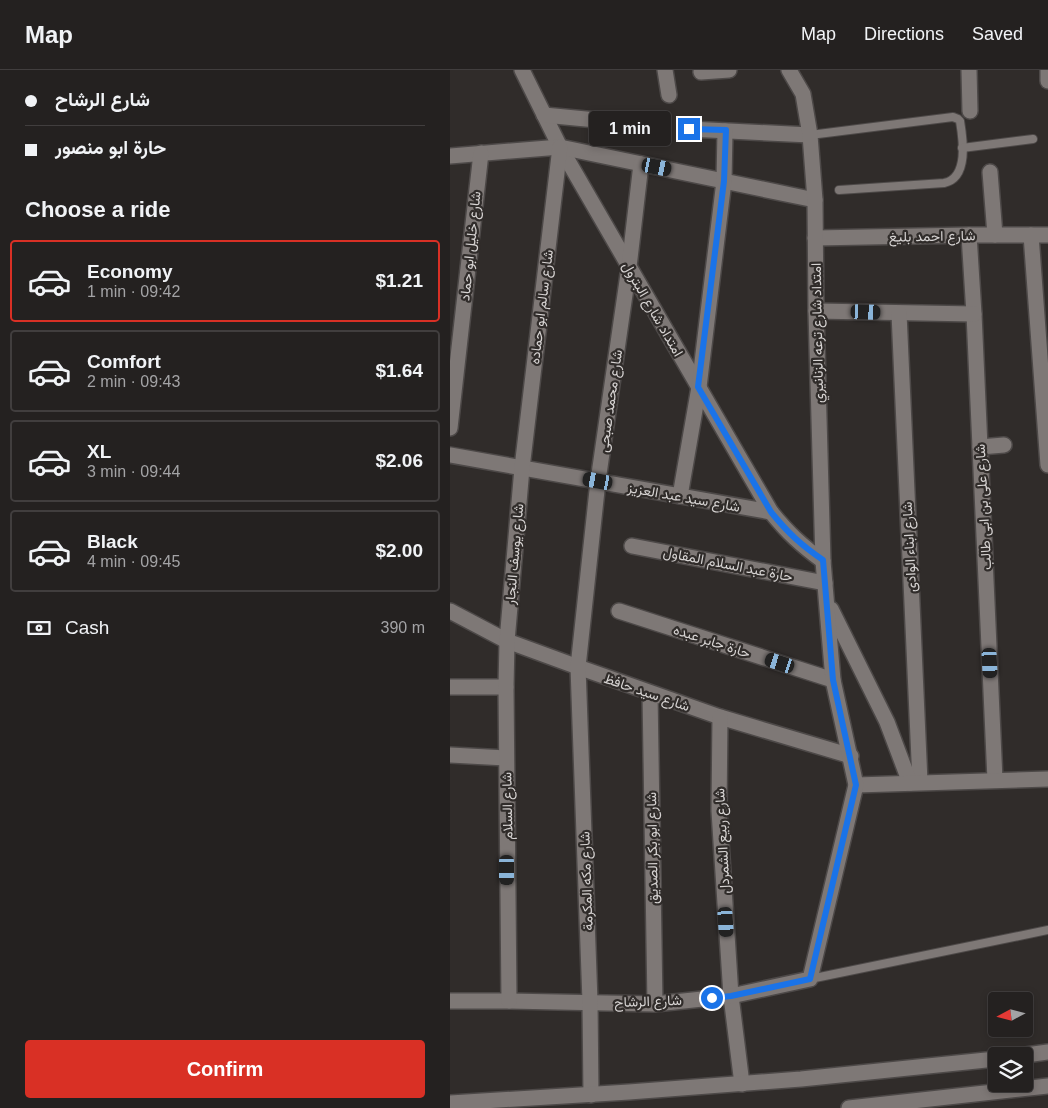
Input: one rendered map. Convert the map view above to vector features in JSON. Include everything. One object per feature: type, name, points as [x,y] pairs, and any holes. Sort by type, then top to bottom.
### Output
[{"type":"street","name":"امتداد شارع البترول","points":[[522,70],[560,147],[771,512],[804,547],[823,560]]},
{"type":"street","points":[[666,70],[669,95]]},
{"type":"street","points":[[701,72],[729,70]]},
{"type":"street","name":"امتداد شارع ترعه الزنانيري","points":[[790,70],[802,94],[810,135],[815,200],[823,560],[833,680],[856,785],[810,979]]},
{"type":"street","points":[[969,70],[970,111]]},
{"type":"street","points":[[1048,70],[1048,81]]},
{"type":"street","points":[[544,115],[638,124]]},
{"type":"street","points":[[689,129],[810,135]]},
{"type":"street","points":[[680,496],[698,387],[724,181],[726,130]]},
{"type":"street","points":[[450,156],[560,147],[815,200]]},
{"type":"street","name":"شارع سالم ابو حماده","points":[[522,468],[560,147]]},
{"type":"street","name":"شارع خليل ابو حماد","points":[[450,428],[481,153]]},
{"type":"street","name":"شارع محمد صبحى","points":[[578,667],[598,481],[629,267],[641,164]]},
{"type":"street","points":[[990,172],[995,235]]},
{"type":"street","name":"شارع احمد بليغ","points":[[815,238],[969,234],[1048,235]]},
{"type":"street","name":"شارع على بن ابى طالب","points":[[969,234],[995,780]]},
{"type":"street","points":[[1031,235],[1048,464]]},
{"type":"street","points":[[816,311],[974,314]]},
{"type":"street","name":"شارع ابناء الوادى","points":[[898,313],[915,782]]},
{"type":"street","points":[[980,448],[1004,445]]},
{"type":"street","name":"شارع سيد عبد العزيز","points":[[450,455],[771,512]]},
{"type":"street","name":"شارع يوسف النجار","points":[[507,641],[522,468]]},
{"type":"street","name":"حارة عبد السلام المقاول","points":[[632,546],[825,583]]},
{"type":"street","name":"امتداد شارع ترعه الزنانيري","points":[[827,601],[915,782]]},
{"type":"street","name":"شارع سيد حافظ","points":[[450,611],[507,641],[578,667],[720,717],[851,756]]},
{"type":"street","name":"حارة جابر عبده","points":[[618,611],[833,680]]},
{"type":"street","name":"شارع السلام","points":[[507,641],[506,758],[509,1000]]},
{"type":"street","name":"شارع مكه المكرمة","points":[[578,667],[590,1002],[591,1094]]},
{"type":"street","points":[[450,686],[506,687]]},
{"type":"street","name":"شارع ابو بكر الصديق","points":[[650,692],[655,1004]]},
{"type":"street","name":"شارع ربيع الشمردل","points":[[720,717],[718,811],[731,996],[742,1084]]},
{"type":"street","points":[[450,755],[506,758]]},
{"type":"street","points":[[856,785],[1048,779]]},
{"type":"street","name":"شارع الرشاح","points":[[450,1002],[509,1000],[655,1004],[731,996],[810,979]]},
{"type":"street","points":[[1033,1054],[1048,1052]]},
{"type":"street","points":[[450,1103],[742,1084],[988,1060]]},
{"type":"street","points":[[849,1108],[1048,1086]]},
{"type":"lane","points":[[810,135],[953,117],[960,121],[963,158],[955,177],[948,182],[840,190]]},
{"type":"lane","points":[[962,148],[1033,139]]},
{"type":"lane","name":"شارع الرشاح","points":[[810,979],[1048,930]]},
{"type":"route","points":[[689,129],[726,130],[724,181],[698,387],[771,512],[804,547],[823,560],[833,680],[856,785],[810,979],[731,996],[712,998]]}]
